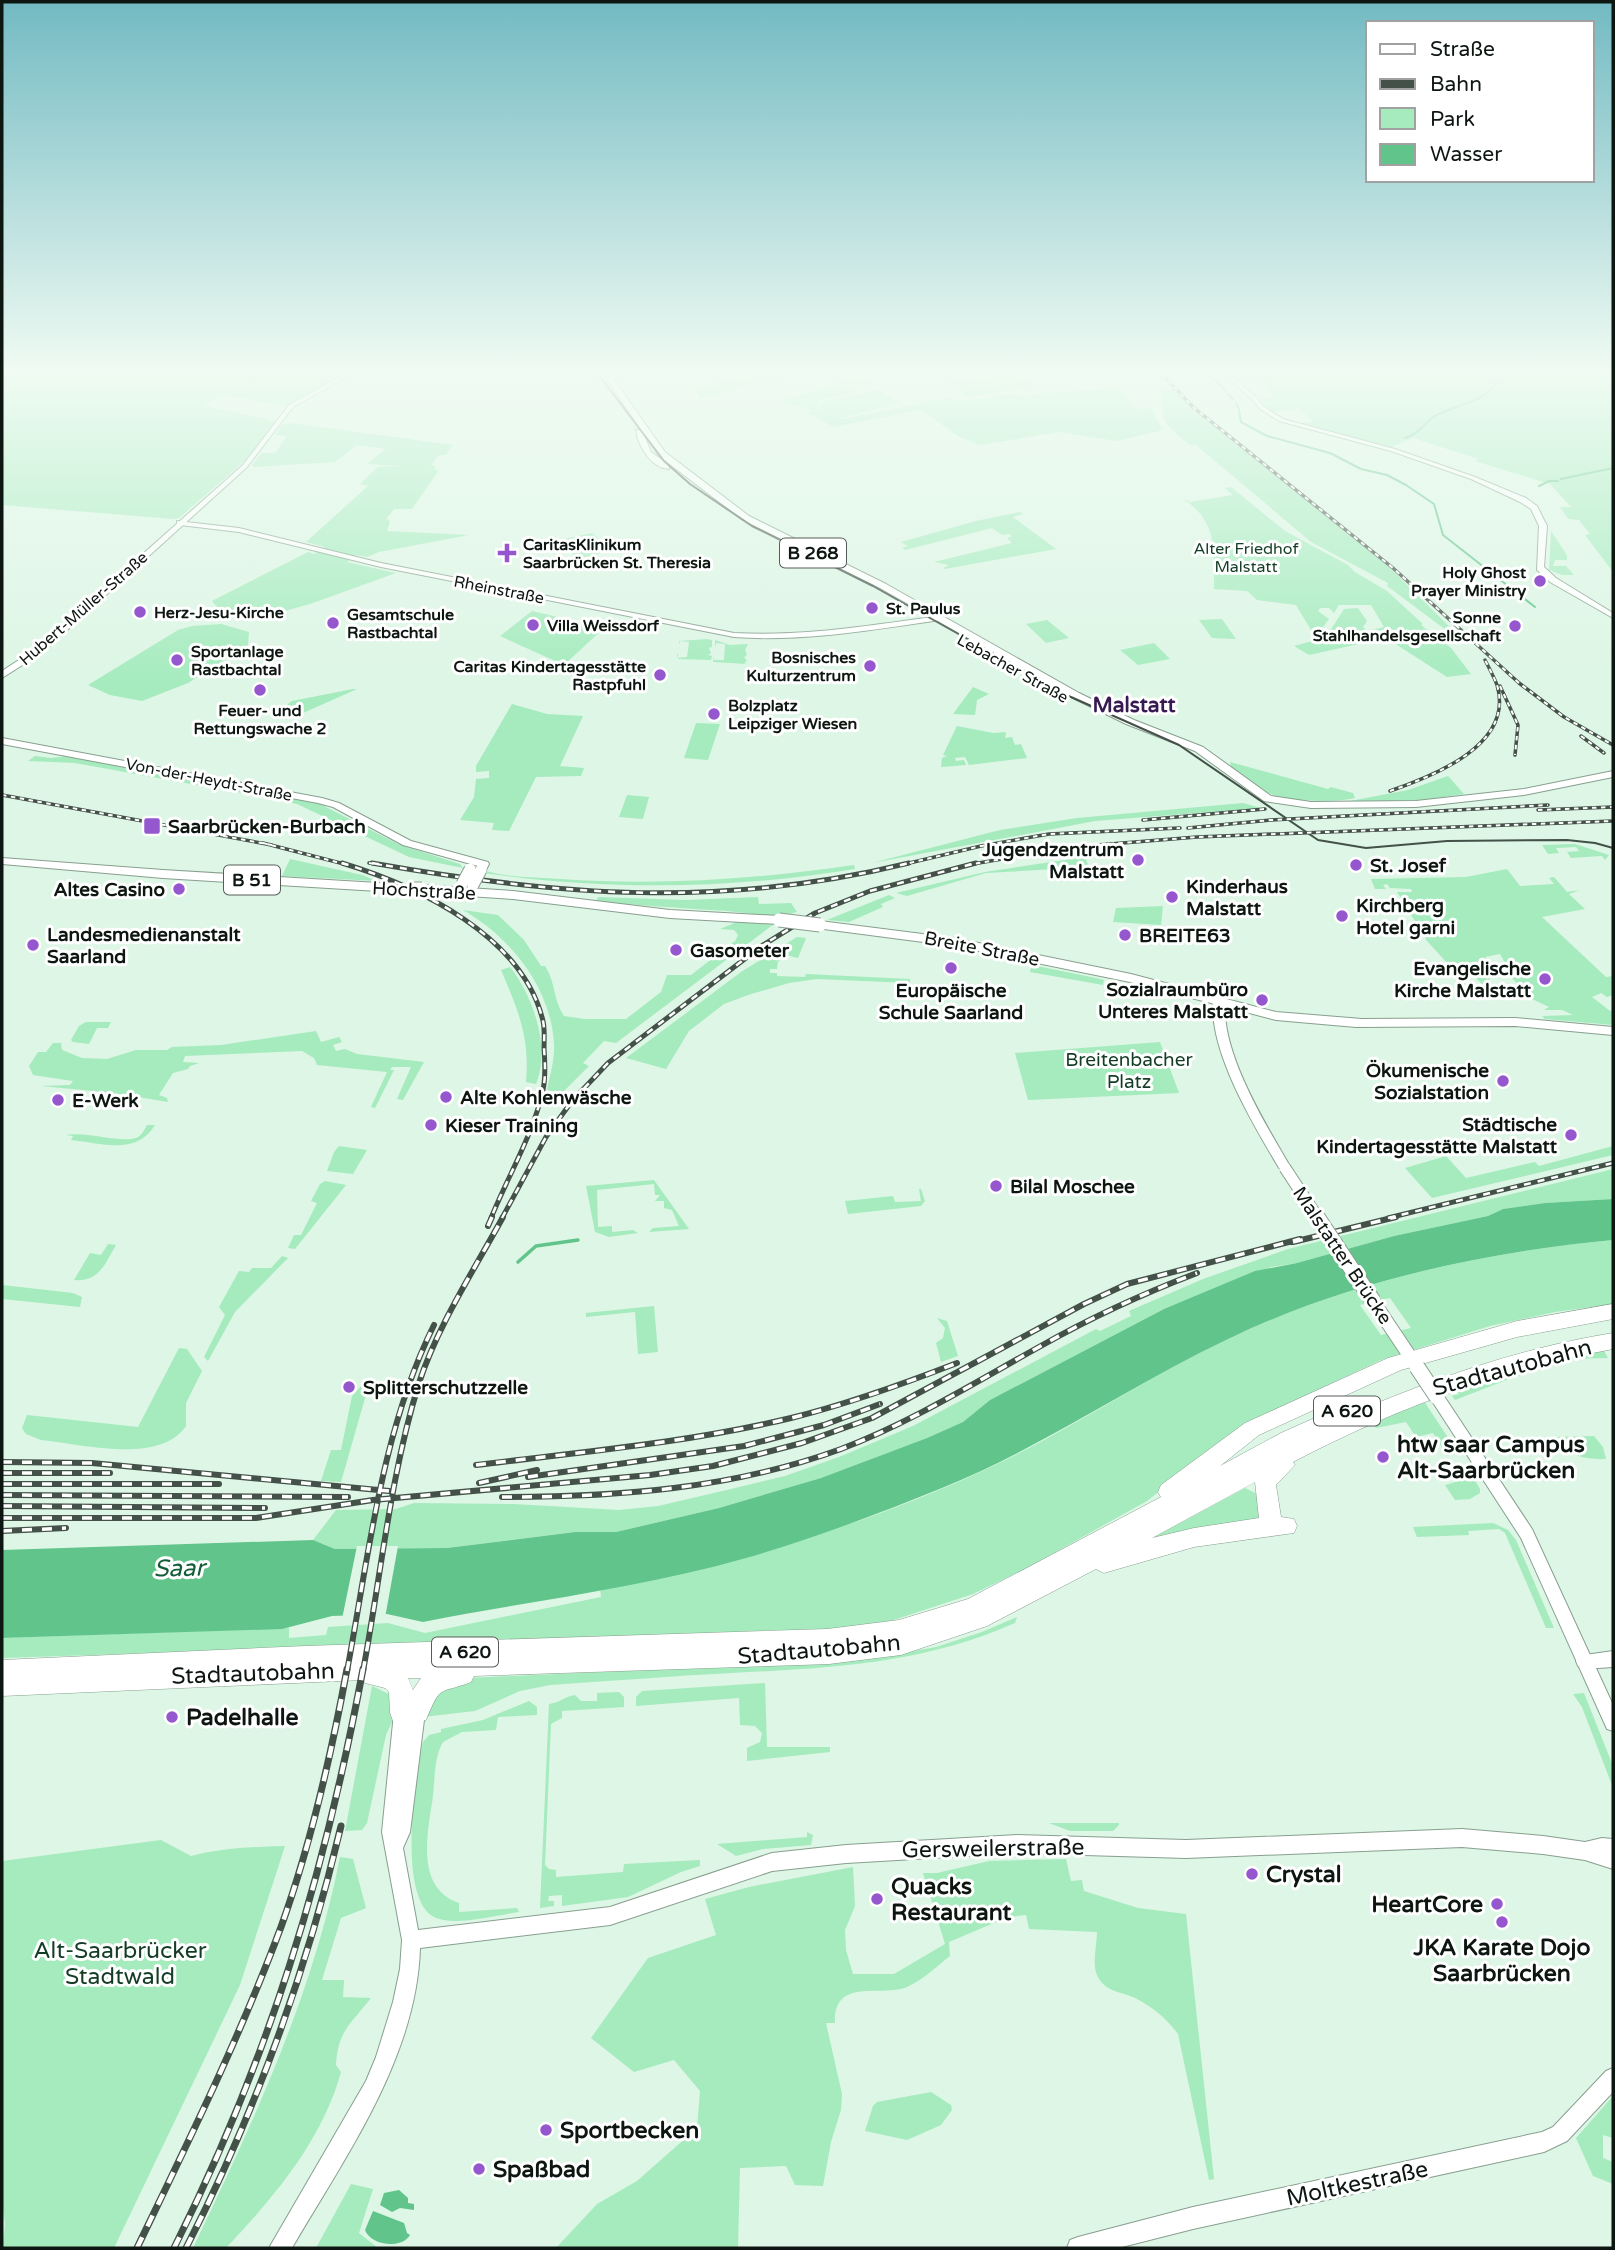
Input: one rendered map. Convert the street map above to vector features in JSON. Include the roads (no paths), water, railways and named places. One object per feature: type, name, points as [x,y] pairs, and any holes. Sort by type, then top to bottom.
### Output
[{"type":"highway","points":[[1101,1541],[1183,1483],[1252,1429],[1410,1356],[1517,1329],[1607,1312]]},
{"type":"highway","name":"Stadtautobahn","points":[[2,1671],[319,1656],[784,1643],[869,1636],[926,1623],[972,1608],[1288,1439],[1388,1393],[1479,1359],[1613,1331]]},
{"type":"highway","name":"Stadtautobahn","points":[[2,1685],[289,1671],[829,1653],[901,1644],[979,1619],[1259,1469],[1376,1410],[1487,1369],[1559,1350],[1613,1341]]},
{"type":"highway","points":[[1033,1592],[1102,1564],[1171,1541],[1207,1533],[1263,1527],[1282,1515],[1264,1485],[1270,1474],[1366,1422],[1376,1410]]},
{"type":"highway","points":[[409,1713],[424,1689],[433,1681],[446,1676],[681,1665],[733,1657]]},
{"type":"highway","points":[[289,1671],[324,1676],[389,1676],[396,1680],[401,1689],[409,1713]]},
{"type":"main road","name":"Hubert-Müller-Straße","points":[[2,675],[40,650],[230,479]]},
{"type":"main road","name":"B 268","points":[[679,479],[717,501]]},
{"type":"main road","name":"B 268","points":[[691,479],[717,501]]},
{"type":"main road","points":[[1476,479],[1523,500],[1534,508],[1543,526],[1539,566],[1543,572],[1613,616]]},
{"type":"main road","name":"Lebacher Straße","points":[[717,501],[761,534],[930,617]]},
{"type":"main road","name":"Lebacher Straße","points":[[717,501],[762,528],[878,584],[1098,714],[1211,758],[1272,801],[1355,806],[1416,804],[1516,793],[1613,774]]},
{"type":"main road","name":"Rheinstraße","points":[[180,523],[239,530],[400,569],[724,633],[760,637],[821,635],[930,617]]},
{"type":"main road","name":"B 268","points":[[859,581],[870,586],[878,584]]},
{"type":"main road","name":"Von-der-Heydt-Straße","points":[[2,741],[319,800],[343,808],[407,843],[477,866],[465,888]]},
{"type":"main road","name":"Lebacher Straße","points":[[1249,786],[1275,798],[1355,806]]},
{"type":"main road","name":"B 268","points":[[1272,801],[1315,802]]},
{"type":"main road","name":"Hochstraße","points":[[2,861],[155,874],[422,890],[465,888],[678,915],[779,920],[846,927]]},
{"type":"main road","name":"Breite Straße","points":[[846,927],[935,939],[1117,976],[1135,985],[1282,1022],[1497,1024]]},
{"type":"main road","name":"Malstatter Brücke","points":[[1218,1005],[1219,1026],[1244,1090],[1285,1168],[1410,1356]]},
{"type":"main road","points":[[1497,1024],[1613,1031]]},
{"type":"main road","points":[[1497,1024],[1613,1037]]},
{"type":"main road","points":[[1410,1356],[1527,1534],[1613,1723]]},
{"type":"main road","points":[[1584,1661],[1613,1659]]},
{"type":"main road","points":[[280,2248],[349,2131],[386,2058],[409,1975],[411,1940],[391,1832],[391,1816],[409,1713]]},
{"type":"main road","name":"Gersweilerstraße","points":[[411,1940],[587,1920],[635,1908],[772,1862],[845,1854],[1017,1844],[1186,1849],[1462,1838],[1500,1840],[1585,1852],[1613,1860]]},
{"type":"main road","name":"Gersweilerstraße","points":[[1585,1852],[1602,1847],[1613,1848]]},
{"type":"main road","name":"Moltkestraße","points":[[1078,2248],[1193,2218],[1544,2142],[1560,2134],[1613,2077]]},
{"type":"water","name":"Saar","points":[[1613,1199],[1613,1240],[1564,1245],[1466,1262],[1416,1273],[1320,1301],[1273,1319],[1192,1357],[979,1472],[869,1517],[795,1543],[706,1569],[423,1622],[387,1614],[332,1616],[282,1629],[2,1638],[2,1550],[313,1540],[335,1549],[447,1548],[575,1532],[616,1532],[719,1508],[821,1478],[927,1438],[963,1422],[990,1400],[1164,1309],[1255,1271],[1297,1263],[1394,1236],[1488,1216],[1503,1209],[1545,1203]]},
{"type":"water","points":[[399,2190],[408,2198],[408,2203],[414,2204],[414,2210],[400,2208],[392,2212],[380,2205],[384,2193]]},
{"type":"water","points":[[373,2211],[404,2223],[410,2235],[406,2240],[393,2244],[373,2239],[365,2230]]},
{"type":"waterway","points":[[1395,479],[1434,504],[1443,535],[1535,607]]},
{"type":"waterway","points":[[1539,486],[1549,481],[1558,481]]},
{"type":"waterway","points":[[518,1262],[536,1246],[578,1240]]},
{"type":"tram line","points":[[684,479],[752,526],[873,586],[1071,697],[1179,745],[1318,840],[1366,848],[1447,841],[1567,840],[1613,848]]},
{"type":"railway","points":[[1282,479],[1393,568],[1519,683],[1564,717],[1613,745]]},
{"type":"railway","points":[[1390,791],[1427,777],[1466,755],[1482,741],[1494,725],[1499,706],[1497,685],[1485,660]]},
{"type":"railway","points":[[1500,686],[1518,725],[1515,755]]},
{"type":"railway","points":[[1581,736],[1604,753]]},
{"type":"railway","points":[[2,795],[268,844]]},
{"type":"railway","points":[[1188,828],[1271,820],[1548,805]]},
{"type":"railway","points":[[1538,810],[1613,807]]},
{"type":"railway","points":[[1143,820],[1265,809]]},
{"type":"railway","points":[[971,864],[1073,847],[1197,837],[1613,821]]},
{"type":"railway","points":[[901,865],[981,846],[1049,834],[1180,828]]},
{"type":"railway","points":[[263,843],[268,844]]},
{"type":"railway","points":[[268,844],[272,845]]},
{"type":"railway","points":[[268,844],[348,865]]},
{"type":"railway","points":[[342,863],[348,865]]},
{"type":"railway","points":[[369,863],[382,865]]},
{"type":"railway","points":[[372,863],[508,883],[640,893],[772,887],[840,878],[909,863]]},
{"type":"railway","points":[[971,864],[976,863]]},
{"type":"railway","points":[[502,1218],[546,1137],[572,1101],[608,1063],[763,945],[815,913],[870,891],[971,864]]},
{"type":"railway","points":[[967,865],[971,864]]},
{"type":"railway","points":[[348,865],[403,885],[463,919],[491,940],[514,964],[532,991],[544,1024],[544,1085],[533,1123],[491,1218]]},
{"type":"railway","points":[[1388,1218],[1613,1163]]},
{"type":"railway","points":[[488,1226],[492,1217]]},
{"type":"railway","points":[[392,1498],[409,1418],[427,1361],[446,1319],[503,1217]]},
{"type":"railway","points":[[1293,1242],[1396,1217]]},
{"type":"railway","points":[[392,1498],[650,1475],[713,1466],[802,1443],[872,1418],[1084,1304],[1127,1284],[1300,1239]]},
{"type":"railway","points":[[502,1497],[588,1495],[674,1488],[716,1482],[800,1463],[867,1439],[942,1402],[1077,1326],[1197,1273]]},
{"type":"railway","points":[[380,1490],[401,1408],[434,1325]]},
{"type":"railway","points":[[476,1465],[634,1446],[752,1427],[854,1400],[957,1363]]},
{"type":"railway","points":[[528,1477],[744,1446],[824,1425],[880,1404]]},
{"type":"railway","points":[[2,1462],[92,1463],[380,1490]]},
{"type":"railway","points":[[479,1483],[537,1470]]},
{"type":"railway","points":[[2,1473],[110,1473]]},
{"type":"railway","points":[[2,1484],[219,1484]]},
{"type":"railway","points":[[378,1500],[380,1490]]},
{"type":"railway","points":[[380,1490],[389,1491]]},
{"type":"railway","points":[[2,1495],[348,1497]]},
{"type":"railway","points":[[363,1671],[392,1498]]},
{"type":"railway","points":[[378,1500],[392,1498]]},
{"type":"railway","points":[[2,1518],[256,1518],[378,1500]]},
{"type":"railway","points":[[347,1671],[378,1500]]},
{"type":"railway","points":[[2,1506],[265,1508]]},
{"type":"railway","points":[[2,1531],[66,1528]]},
{"type":"railway","points":[[137,2248],[231,2049],[281,1927],[319,1800],[347,1669]]},
{"type":"railway","points":[[174,2248],[238,2107],[290,1966],[330,1821],[363,1669]]},
{"type":"railway","points":[[186,2248],[234,2146],[276,2042],[312,1935],[341,1826]]},
{"type":"place","name":"CaritasKlinikum Saarbrücken St. Theresia","points":[[507,553]]},
{"type":"place","name":"Holy Ghost Prayer Ministry","points":[[1540,581]]},
{"type":"place","name":"St. Paulus","points":[[872,608]]},
{"type":"place","name":"Herz-Jesu-Kirche","points":[[140,612]]},
{"type":"place","name":"Gesamtschule Rastbachtal","points":[[333,623]]},
{"type":"place","name":"Villa Weissdorf","points":[[533,625]]},
{"type":"place","name":"Sonne Stahlhandelsgesellschaft","points":[[1515,626]]},
{"type":"place","name":"Sportanlage Rastbachtal","points":[[177,660]]},
{"type":"place","name":"Bosnisches Kulturzentrum","points":[[870,666]]},
{"type":"place","name":"Caritas Kindertagesstätte Rastpfuhl","points":[[660,675]]},
{"type":"place","name":"Feuer- und Rettungswache 2","points":[[260,690]]},
{"type":"place","name":"Bolzplatz Leipziger Wiesen","points":[[714,714]]},
{"type":"place","name":"Saarbrücken-Burbach","points":[[152,826]]},
{"type":"place","name":"Jugendzentrum Malstatt","points":[[1138,860]]},
{"type":"place","name":"St. Josef","points":[[1356,865]]},
{"type":"place","name":"Altes Casino","points":[[179,889]]},
{"type":"place","name":"Kinderhaus Malstatt","points":[[1172,897]]},
{"type":"place","name":"Kirchberg Hotel garni","points":[[1342,916]]},
{"type":"place","name":"BREITE63","points":[[1125,935]]},
{"type":"place","name":"Landesmedienanstalt Saarland","points":[[33,945]]},
{"type":"place","name":"Gasometer","points":[[676,950]]},
{"type":"place","name":"Europäische Schule Saarland","points":[[951,968]]},
{"type":"place","name":"Evangelische Kirche Malstatt","points":[[1545,979]]},
{"type":"place","name":"Sozialraumbüro Unteres Malstatt","points":[[1262,1000]]},
{"type":"place","name":"Ökumenische Sozialstation","points":[[1503,1081]]},
{"type":"place","name":"Alte Kohlenwäsche","points":[[446,1097]]},
{"type":"place","name":"E-Werk","points":[[58,1100]]},
{"type":"place","name":"Kieser Training","points":[[431,1125]]},
{"type":"place","name":"Städtische Kindertagesstätte Malstatt","points":[[1571,1135]]},
{"type":"place","name":"Bilal Moschee","points":[[996,1186]]},
{"type":"place","name":"Splitterschutzzelle","points":[[349,1387]]},
{"type":"place","name":"htw saar Campus Alt-Saarbrücken","points":[[1383,1457]]},
{"type":"place","name":"Padelhalle","points":[[172,1717]]},
{"type":"place","name":"Crystal","points":[[1252,1874]]},
{"type":"place","name":"Quacks Restaurant","points":[[877,1899]]},
{"type":"place","name":"HeartCore","points":[[1497,1904]]},
{"type":"place","name":"JKA Karate Dojo Saarbrücken","points":[[1502,1922]]},
{"type":"place","name":"Sportbecken","points":[[546,2130]]},
{"type":"place","name":"Spaßbad","points":[[479,2169]]},
{"type":"district","name":"Malstatt","points":[[1134,705]]},
{"type":"park label","name":"Alter Friedhof Malstatt","points":[[1246,557]]},
{"type":"park label","name":"Breitenbacher Platz","points":[[1129,1070]]},
{"type":"park label","name":"Alt-Saarbrücker Stadtwald","points":[[120,1963]]}]
